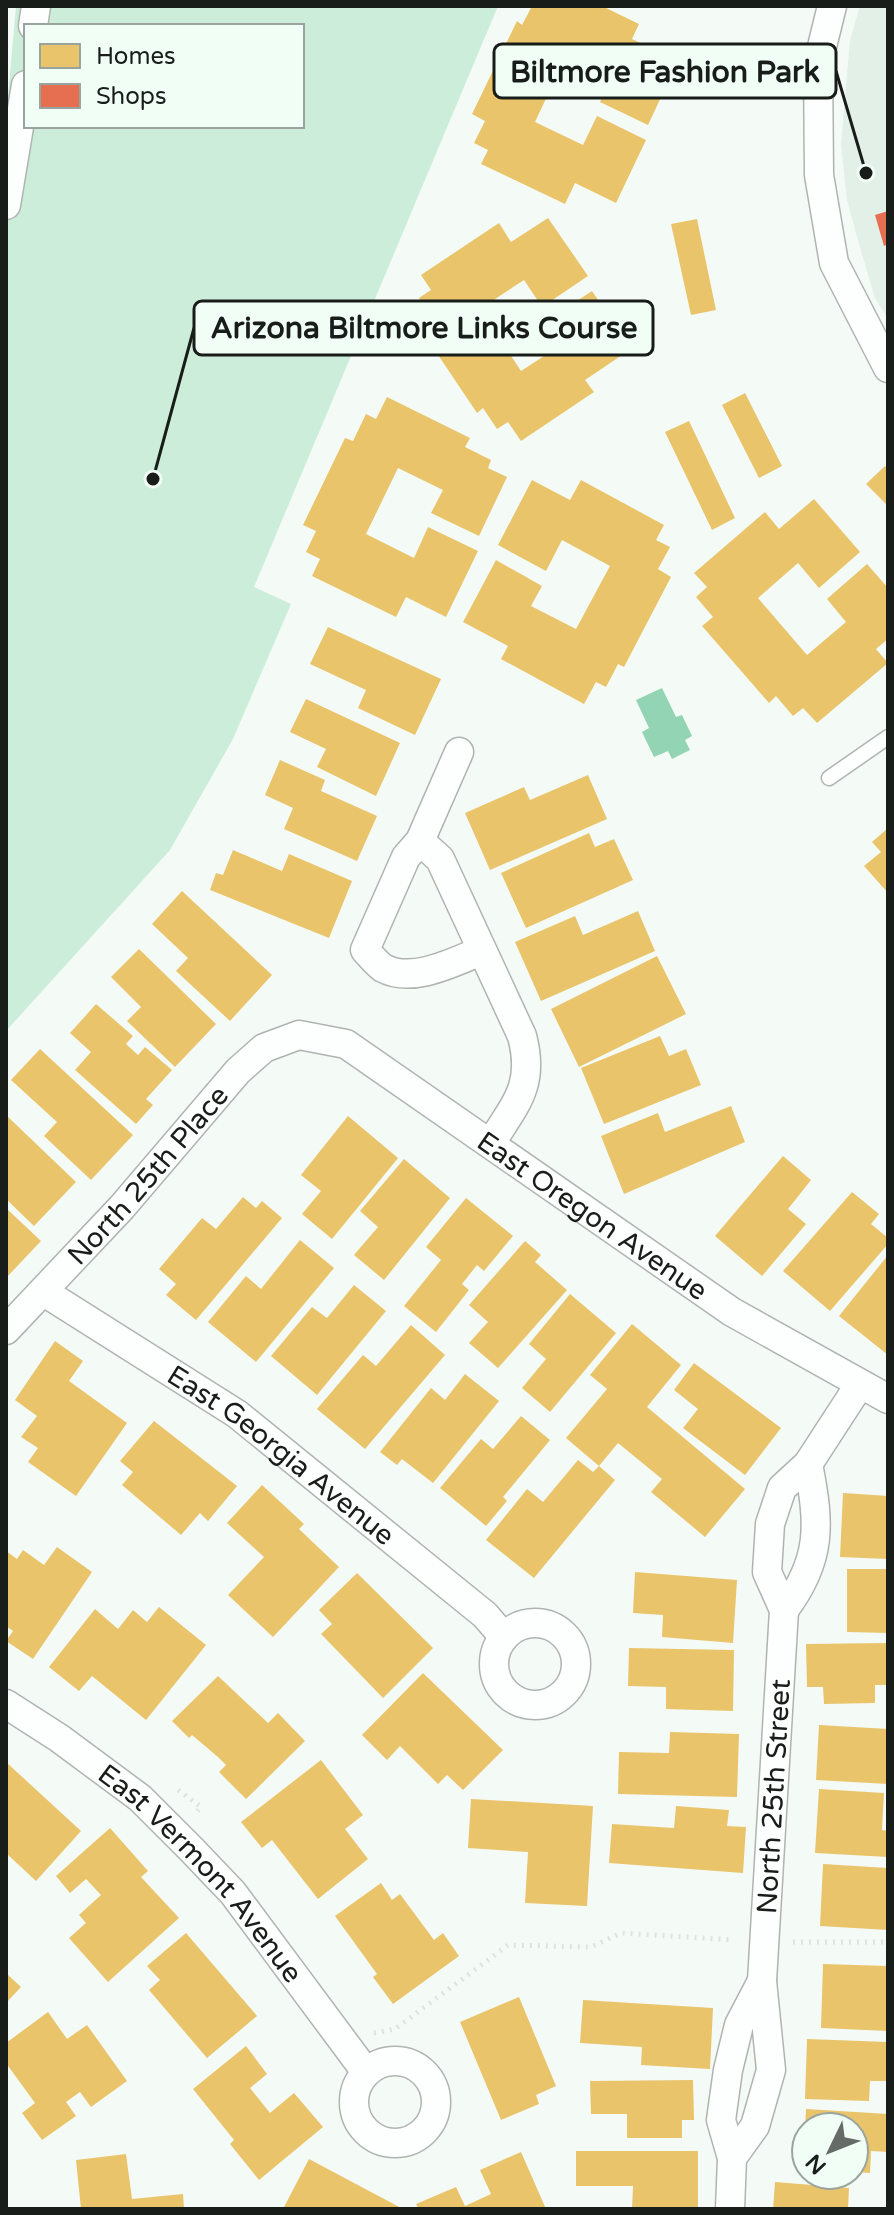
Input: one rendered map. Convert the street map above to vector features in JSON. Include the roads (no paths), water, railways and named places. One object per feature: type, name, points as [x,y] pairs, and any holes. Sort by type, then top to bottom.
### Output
[{"type":"street","points":[[832,6],[818,63],[819,175],[834,263],[888,368]]},
{"type":"street","points":[[6,205],[24,97]]},
{"type":"street","points":[[459,752],[420,841],[406,857],[365,950],[384,969],[414,973],[447,965],[481,951]]},
{"type":"street","points":[[420,841],[440,859],[522,1036],[529,1065],[523,1092],[491,1143]]},
{"type":"street","name":"East Oregon Avenue","points":[[299,1035],[346,1044],[732,1312],[888,1399]]},
{"type":"street","name":"North 25th Place","points":[[6,1330],[44,1292],[238,1071],[264,1048],[299,1035]]},
{"type":"street","name":"East Georgia Avenue","points":[[44,1292],[237,1414],[473,1605],[504,1637]]},
{"type":"street","name":"North 25th Street","points":[[732,2158],[755,2126],[771,2070],[762,1981],[784,1610],[767,1572],[770,1524],[782,1488],[808,1464],[860,1384]]},
{"type":"street","points":[[784,1610],[805,1581],[817,1530],[808,1464]]},
{"type":"street","name":"East Vermont Avenue","points":[[6,1704],[59,1738],[140,1798],[202,1860],[233,1893],[366,2072]]},
{"type":"street","name":"North 25th Street","points":[[730,2209],[732,2158],[721,2120],[728,2070],[739,2025],[762,1981]]},
{"type":"lane","points":[[829,778],[888,737]]},
{"type":"place","name":"Biltmore Fashion Park","points":[[866,173]]},
{"type":"place","name":"Arizona Biltmore Links Course","points":[[153,479]]}]
